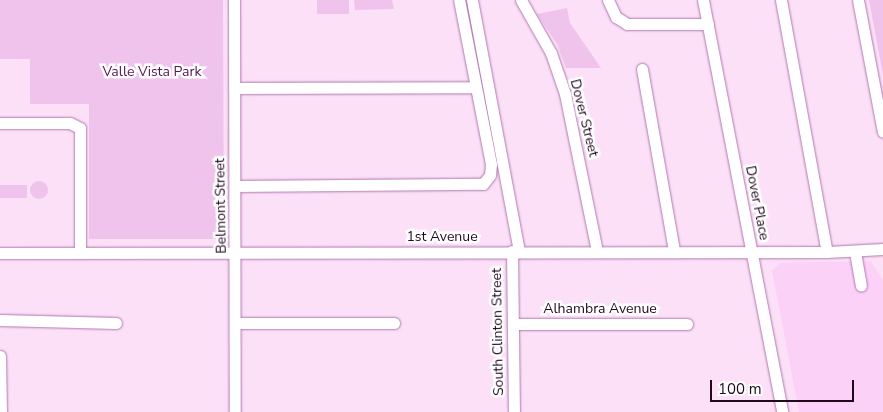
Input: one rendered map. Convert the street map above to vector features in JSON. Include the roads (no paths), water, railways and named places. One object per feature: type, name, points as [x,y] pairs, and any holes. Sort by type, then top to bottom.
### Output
[{"type":"street","name":"Belmont Street","points":[[234,0],[236,186],[235,412]]},
{"type":"street","points":[[236,186],[483,184],[490,175],[491,164],[459,0]]},
{"type":"street","name":"South Clinton Street","points":[[472,0],[515,251],[513,324],[514,412]]},
{"type":"street","name":"Dover Street","points":[[521,0],[550,53],[570,111],[597,252]]},
{"type":"street","points":[[608,0],[616,17],[627,24],[708,24]]},
{"type":"street","name":"Dover Place","points":[[703,0],[782,412]]},
{"type":"street","points":[[781,0],[826,252]]},
{"type":"street","points":[[858,0],[883,132]]},
{"type":"street","points":[[642,69],[674,251]]},
{"type":"street","points":[[235,88],[476,87]]},
{"type":"street","points":[[0,123],[70,123],[80,128],[80,252]]},
{"type":"street","name":"1st Avenue","points":[[0,253],[855,252],[883,249]]},
{"type":"street","points":[[855,252],[861,285]]},
{"type":"street","points":[[0,320],[13,323],[116,323]]},
{"type":"street","points":[[236,323],[394,323]]},
{"type":"street","name":"Alhambra Avenue","points":[[513,324],[687,324]]},
{"type":"street","points":[[0,356],[1,412]]},
{"type":"park label","name":"Valle Vista Park","points":[[152,72]]}]
